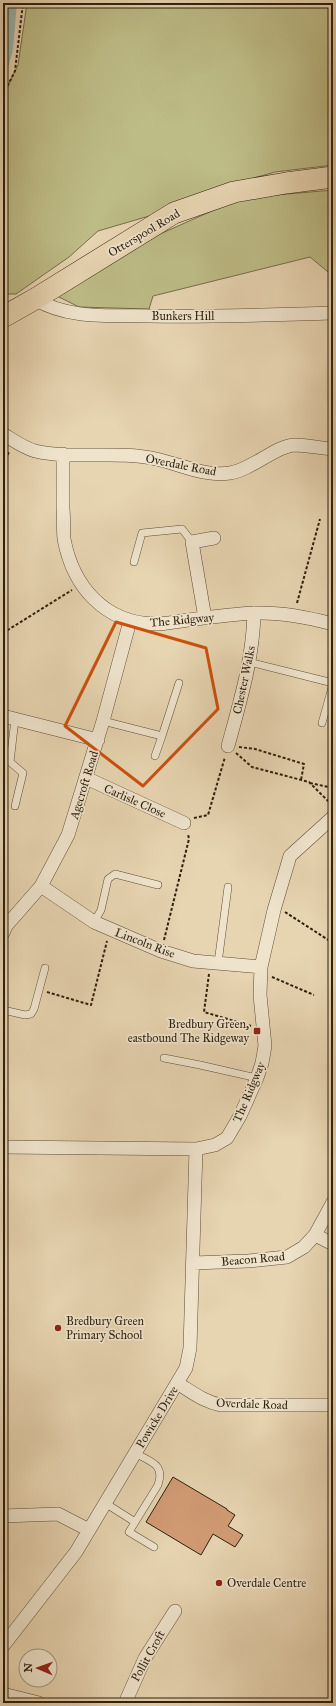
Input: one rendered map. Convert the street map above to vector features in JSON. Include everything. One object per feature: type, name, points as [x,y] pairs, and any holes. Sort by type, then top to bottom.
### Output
[{"type":"main road","name":"Otterspool Road","points":[[3,317],[35,299],[174,213],[234,192],[333,177]]},
{"type":"street","name":"Bunkers Hill","points":[[35,299],[47,306],[83,315],[188,317],[333,313]]},
{"type":"street","name":"Overdale Road","points":[[3,434],[14,441],[35,450],[63,454],[121,455],[154,458],[197,470],[230,473],[260,461],[279,450],[293,445],[333,449]]},
{"type":"street","name":"The Ridgway","points":[[63,454],[64,538],[69,561],[81,584],[91,597],[104,608],[130,621],[157,624],[254,613],[288,614],[333,624]]},
{"type":"street","points":[[205,618],[192,542],[214,538]]},
{"type":"street","name":"Chester Walks","points":[[228,746],[246,681],[254,613]]},
{"type":"street","name":"Agecroft Road","points":[[3,933],[8,916],[41,886],[68,835],[98,740],[130,621]]},
{"type":"street","points":[[9,718],[98,740]]},
{"type":"street","name":"Carlisle Close","points":[[86,778],[184,823]]},
{"type":"street","name":"The Ridgway","points":[[3,1147],[196,1149],[215,1145],[227,1138],[240,1116],[264,1055],[264,1029],[260,996],[261,969],[274,910],[290,856],[333,817]]},
{"type":"street","name":"Lincoln Rise","points":[[41,886],[94,922],[161,951],[193,961],[261,969]]},
{"type":"street","name":"Powicke Drive","points":[[3,1646],[76,1552],[186,1368],[189,1358],[196,1149]]},
{"type":"street","name":"Beacon Road","points":[[193,1263],[248,1261],[287,1257],[304,1247],[316,1235],[333,1202]]},
{"type":"street","points":[[316,1235],[333,1244]]},
{"type":"street","name":"Overdale Road","points":[[177,1383],[210,1403],[221,1405],[333,1405]]},
{"type":"street","points":[[3,1516],[58,1514],[89,1530]]},
{"type":"street","name":"Pollit Croft","points":[[125,1703],[145,1658],[175,1611]]},
{"type":"street","points":[[3,1694],[39,1703]]},
{"type":"lane","points":[[134,562],[142,533],[182,530],[192,542]]},
{"type":"lane","points":[[248,662],[333,683],[322,724]]},
{"type":"lane","points":[[155,756],[179,683]]},
{"type":"lane","points":[[9,718],[10,762],[23,773],[15,806]]},
{"type":"lane","points":[[103,721],[162,736]]},
{"type":"lane","points":[[94,922],[101,910],[108,879],[115,874],[158,885]]},
{"type":"lane","points":[[215,963],[228,887]]},
{"type":"lane","points":[[3,1010],[25,1015],[31,1014],[34,1009],[45,968]]},
{"type":"lane","points":[[164,1058],[256,1078]]},
{"type":"lane","points":[[135,1453],[157,1466],[161,1471],[158,1485],[129,1532],[154,1547]]},
{"type":"lane","points":[[105,1503],[135,1522]]},
{"type":"path","points":[[3,95],[15,71],[24,3]]},
{"type":"path","points":[[288,614],[290,604],[297,605],[320,519]]},
{"type":"path","points":[[3,633],[81,584]]},
{"type":"path","points":[[228,746],[252,767],[333,788]]},
{"type":"path","points":[[228,746],[255,749],[304,764],[301,780]]},
{"type":"path","points":[[161,951],[189,839],[184,823],[198,816],[208,815],[228,746]]},
{"type":"path","points":[[309,782],[333,806]]},
{"type":"path","points":[[274,910],[286,912],[333,943]]},
{"type":"path","points":[[39,990],[91,1005],[109,936]]},
{"type":"path","points":[[215,963],[204,1012],[264,1029]]},
{"type":"path","points":[[261,969],[314,995]]},
{"type":"highlighted area","points":[[116,622],[206,648],[218,709],[143,786],[65,726]]},
{"type":"shaded area","points":[[27,3],[333,3],[333,165],[275,172],[207,191],[156,214],[98,231],[69,257],[16,294],[3,294],[3,96],[18,65]]},
{"type":"shaded area","points":[[333,190],[333,276],[310,257],[153,296],[149,309],[79,307],[55,295],[160,234],[241,198]]},
{"type":"building","points":[[173,1477],[235,1515],[228,1526],[243,1535],[235,1547],[213,1534],[201,1555],[146,1522]]},
{"type":"waterway","points":[[3,64],[7,49],[11,3]]},
{"type":"place","name":"Bredbury Green, eastbound The Ridgeway","points":[[257,1031]]},
{"type":"place","name":"Bredbury Green Primary School","points":[[58,1328]]},
{"type":"place","name":"Overdale Centre","points":[[219,1583]]}]
